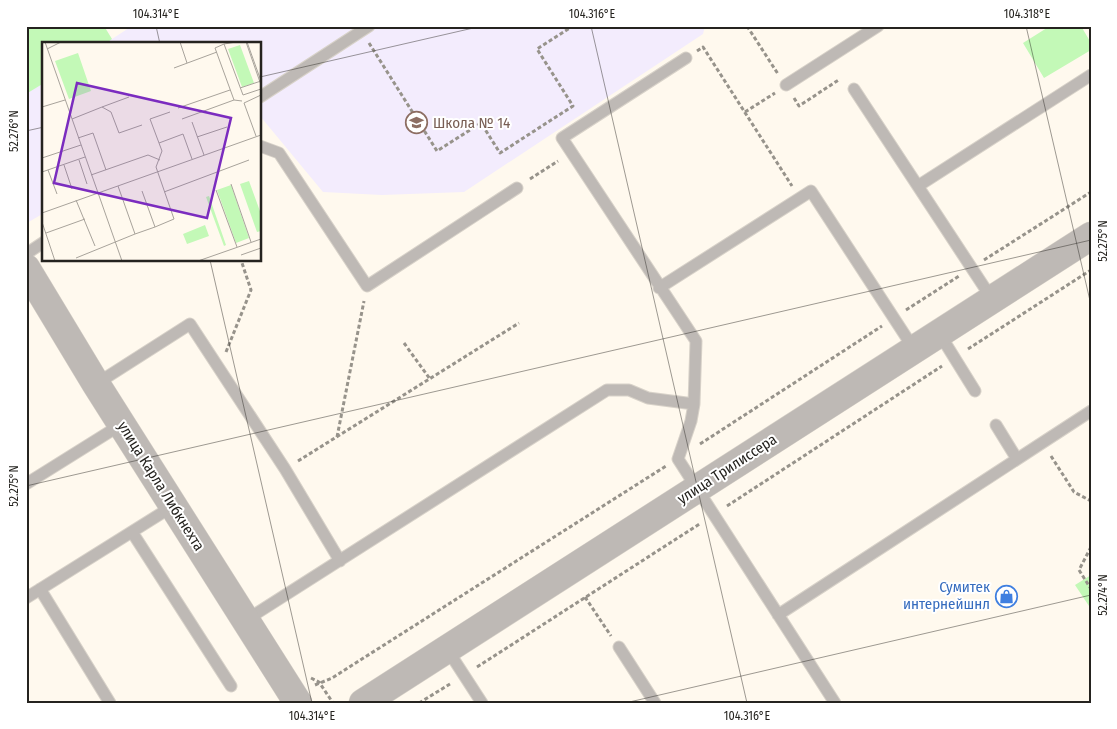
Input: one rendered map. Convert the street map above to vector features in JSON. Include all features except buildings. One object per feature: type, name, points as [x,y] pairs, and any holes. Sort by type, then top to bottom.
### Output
[{"type":"street","name":"улица Трилиссера","points":[[363,703],[1091,236]]},
{"type":"street","name":"улица Карла Либкнехта","points":[[26,268],[96,384],[298,703]]},
{"type":"lane","points":[[786,86],[878,26]]},
{"type":"lane","points":[[261,96],[365,29]]},
{"type":"lane","points":[[686,58],[559,135],[696,342],[694,404],[691,421],[678,459],[712,515],[835,703]]},
{"type":"lane","points":[[918,186],[1091,75]]},
{"type":"lane","points":[[854,89],[992,299]]},
{"type":"lane","points":[[261,146],[279,154],[367,286],[517,188]]},
{"type":"lane","points":[[659,288],[811,191],[892,319],[914,349]]},
{"type":"lane","points":[[26,254],[42,243]]},
{"type":"lane","points":[[96,384],[190,324],[285,469],[340,561]]},
{"type":"lane","points":[[939,333],[975,391]]},
{"type":"lane","points":[[246,620],[607,390],[629,390],[648,398],[694,404]]},
{"type":"lane","points":[[778,615],[1091,411]]},
{"type":"lane","points":[[26,484],[122,424]]},
{"type":"lane","points":[[996,425],[1017,459]]},
{"type":"lane","points":[[26,598],[173,505]]},
{"type":"lane","points":[[132,532],[231,686]]},
{"type":"lane","points":[[40,589],[110,703]]},
{"type":"lane","points":[[618,647],[655,703]]},
{"type":"lane","points":[[447,649],[482,703]]},
{"type":"path","points":[[365,29],[437,151],[481,123],[500,153],[573,106],[537,49],[573,26]]},
{"type":"path","points":[[747,26],[799,106],[842,78],[854,89]]},
{"type":"path","points":[[686,58],[703,48],[800,198]]},
{"type":"path","points":[[745,112],[786,86]]},
{"type":"path","points":[[517,188],[571,152]]},
{"type":"path","points":[[332,678],[678,459],[1091,192]]},
{"type":"path","points":[[219,369],[251,290],[241,261]]},
{"type":"path","points":[[419,703],[1091,270]]},
{"type":"path","points":[[337,437],[367,286]]},
{"type":"path","points":[[285,469],[520,323]]},
{"type":"path","points":[[404,343],[430,379]]},
{"type":"path","points":[[1042,442],[1074,492],[1091,501]]},
{"type":"path","points":[[1091,547],[1079,570],[1091,589]]},
{"type":"path","points":[[585,597],[618,647]]},
{"type":"shaded area","name":"Школа № 14","points":[[26,26],[104,26],[112,39],[132,26],[705,26],[703,34],[464,192],[382,195],[323,192],[261,117],[261,42],[42,42],[42,214],[27,223]]},
{"type":"green space","points":[[26,26],[104,26],[112,39],[108,42],[42,42],[42,84],[26,94]]},
{"type":"green space","points":[[1050,26],[1081,26],[1091,43],[1091,50],[1044,78],[1023,43]]},
{"type":"green space","points":[[1091,575],[1091,609],[1075,585]]},
{"type":"place","name":"Школа № 14","points":[[417,123]]},
{"type":"place","name":"Сумитек интернейшнл","points":[[1006,596]]}]
